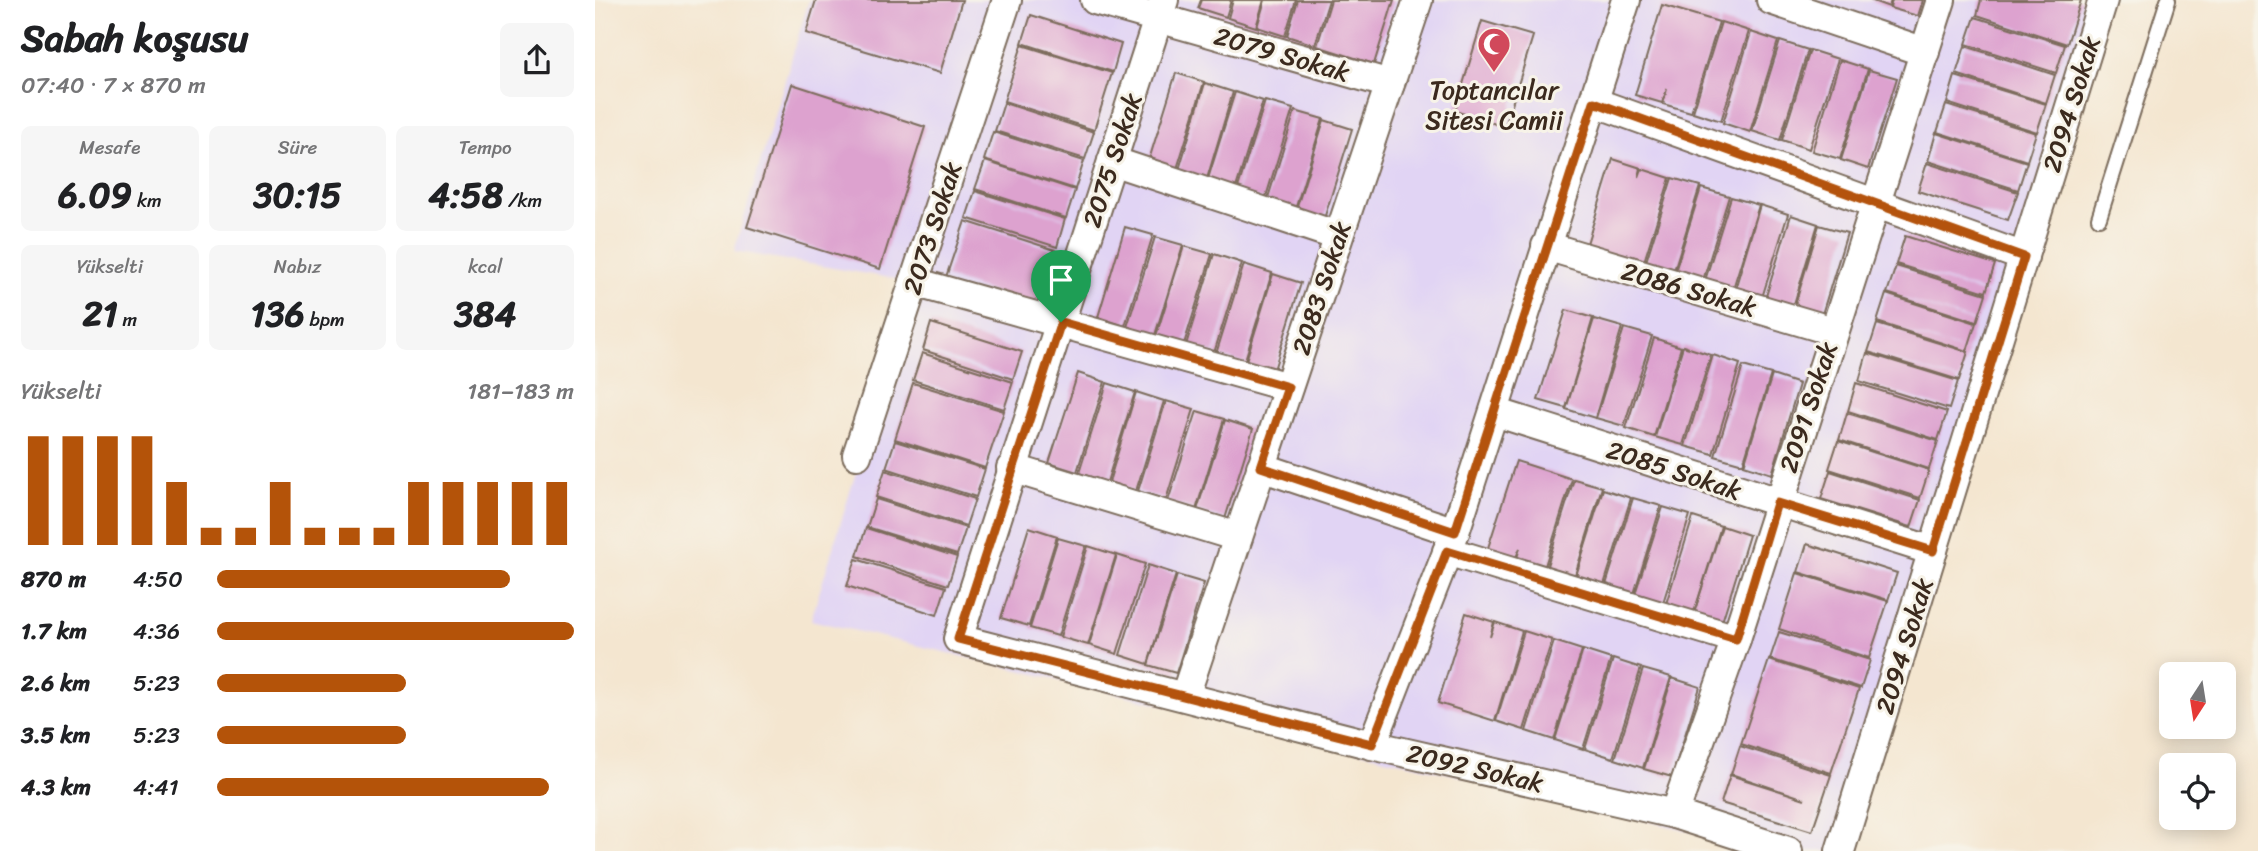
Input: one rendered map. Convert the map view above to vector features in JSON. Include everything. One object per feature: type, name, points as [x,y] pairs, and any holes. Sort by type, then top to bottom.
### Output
[{"type":"street","name":"2073 Sokak","points":[[857,456],[1007,0]]},
{"type":"street","name":"2079 Sokak","points":[[1095,0],[1160,10],[1389,84]]},
{"type":"street","name":"2083 Sokak","points":[[1185,695],[1418,0]]},
{"type":"street","points":[[1372,744],[1451,541],[1496,412],[1546,246],[1626,0]]},
{"type":"street","points":[[1771,0],[1925,52]]},
{"type":"street","name":"2091 Sokak","points":[[1674,814],[1736,639],[1777,503],[1941,0]]},
{"type":"street","name":"2094 Sokak","points":[[1840,851],[2103,0]]},
{"type":"street","name":"2075 Sokak","points":[[958,639],[1160,10]]},
{"type":"street","points":[[1594,102],[1875,201],[2024,257]]},
{"type":"street","points":[[1112,161],[1338,236]]},
{"type":"street","name":"2086 Sokak","points":[[1546,246],[1833,331]]},
{"type":"street","points":[[914,282],[1288,387]]},
{"type":"street","name":"2085 Sokak","points":[[1496,412],[1933,551]]},
{"type":"street","points":[[1261,467],[1451,541],[1736,639]]},
{"type":"street","points":[[1011,468],[1238,537]]},
{"type":"street","name":"2092 Sokak","points":[[958,639],[1372,744],[1674,814],[1788,851]]},
{"type":"lane","points":[[2099,218],[2168,0]]},
{"type":"shaded area","points":[[809,0],[2104,0],[1840,851],[1772,851],[811,620],[914,282],[734,251]]},
{"type":"building","points":[[816,0],[962,0],[940,73],[806,33]]},
{"type":"building","points":[[1201,0],[1231,0],[1226,17],[1198,8]]},
{"type":"building","points":[[1233,0],[1264,0],[1256,27],[1228,18]]},
{"type":"building","points":[[1265,0],[1296,0],[1285,36],[1257,27]]},
{"type":"building","points":[[1298,0],[1329,0],[1315,45],[1287,36]]},
{"type":"building","points":[[1331,0],[1394,0],[1374,64],[1317,46]]},
{"type":"building","points":[[1870,0],[1891,0],[1889,7]]},
{"type":"building","points":[[1892,0],[1923,0],[1918,16],[1890,8]]},
{"type":"building","points":[[1981,0],[2081,0],[2067,44],[1977,15]]},
{"type":"building","points":[[1662,5],[1719,22],[1691,112],[1663,104],[1667,89],[1662,103],[1635,95]]},
{"type":"building","points":[[1031,15],[1121,44],[1113,72],[1022,43]]},
{"type":"building","points":[[1975,17],[2065,45],[2056,73],[1966,44]]},
{"type":"building","name":"Toptancılar Sitesi Camii","points":[[1482,21],[1533,36],[1505,127],[1455,111]]},
{"type":"building","points":[[1721,22],[1749,31],[1721,121],[1693,112]]},
{"type":"building","points":[[1751,32],[1778,41],[1750,132],[1723,123]]},
{"type":"building","points":[[1780,41],[1808,50],[1780,140],[1752,131]]},
{"type":"building","points":[[1022,45],[1112,73],[1094,130],[1004,101]]},
{"type":"building","points":[[1965,46],[2055,75],[2046,103],[1956,74]]},
{"type":"building","points":[[1810,50],[1838,59],[1809,149],[1782,140]]},
{"type":"building","points":[[1840,60],[1868,69],[1840,159],[1812,151]]},
{"type":"building","points":[[1869,70],[1897,78],[1868,169],[1841,160]]},
{"type":"building","points":[[1176,73],[1204,82],[1176,172],[1148,163]]},
{"type":"building","points":[[1955,76],[2046,104],[2037,132],[1947,103]]},
{"type":"building","points":[[1205,83],[1233,92],[1206,182],[1178,173]]},
{"type":"building","points":[[792,84],[925,127],[880,269],[747,227]]},
{"type":"building","points":[[1235,92],[1263,101],[1235,191],[1207,182]]},
{"type":"building","points":[[1265,101],[1293,109],[1265,200],[1237,191]]},
{"type":"building","points":[[1004,103],[1094,132],[1085,159],[995,131]]},
{"type":"building","points":[[1946,105],[2036,133],[2027,161],[1937,132]]},
{"type":"building","points":[[1295,111],[1323,119],[1295,210],[1267,201]]},
{"type":"building","points":[[1324,120],[1352,129],[1324,219],[1296,210]]},
{"type":"building","points":[[993,132],[1084,161],[1075,189],[984,160]]},
{"type":"building","points":[[1936,133],[2027,162],[2018,190],[1928,161]]},
{"type":"building","points":[[1613,159],[1641,168],[1639,177],[1642,169],[1670,178],[1642,268],[1585,250]]},
{"type":"building","points":[[985,161],[1075,190],[1066,218],[975,189]]},
{"type":"building","points":[[1927,163],[2018,192],[2008,220],[1918,191]]},
{"type":"building","points":[[1672,178],[1700,186],[1672,277],[1644,268]]},
{"type":"building","points":[[1701,188],[1729,196],[1701,287],[1673,278]]},
{"type":"building","points":[[975,191],[1065,219],[1057,247],[966,218]]},
{"type":"building","points":[[1731,197],[1759,205],[1731,295],[1703,287]]},
{"type":"building","points":[[1760,205],[1788,214],[1760,304],[1733,296]]},
{"type":"building","points":[[1791,215],[1818,224],[1791,314],[1763,306]]},
{"type":"building","points":[[965,221],[1055,250],[1037,306],[946,277]]},
{"type":"building","points":[[1819,225],[1847,233],[1819,324],[1792,315]]},
{"type":"building","points":[[1125,227],[1153,235],[1125,326],[1098,317]]},
{"type":"building","points":[[1905,236],[1995,264],[1986,292],[1896,264]]},
{"type":"building","points":[[1155,237],[1183,245],[1155,335],[1127,327]]},
{"type":"building","points":[[1184,246],[1212,254],[1184,344],[1156,336]]},
{"type":"building","points":[[1214,254],[1242,263],[1214,353],[1186,345]]},
{"type":"building","points":[[1244,264],[1272,273],[1244,363],[1216,354]]},
{"type":"building","points":[[1896,266],[1986,294],[1977,322],[1887,293]]},
{"type":"building","points":[[1273,274],[1301,283],[1273,373],[1245,364]]},
{"type":"building","points":[[1886,294],[1976,323],[1967,351],[1877,322]]},
{"type":"building","points":[[1566,310],[1593,318],[1566,408],[1538,400]]},
{"type":"building","points":[[1594,319],[1622,327],[1595,418],[1566,409]]},
{"type":"building","points":[[931,323],[1022,352],[1013,379],[923,350]]},
{"type":"building","points":[[1877,324],[1968,352],[1959,380],[1868,352]]},
{"type":"building","points":[[1624,328],[1652,336],[1624,426],[1596,418]]},
{"type":"building","points":[[1654,338],[1681,347],[1654,437],[1626,428]]},
{"type":"building","points":[[1683,346],[1711,355],[1683,445],[1655,437]]},
{"type":"building","points":[[922,353],[1013,382],[1004,409],[913,380]]},
{"type":"building","points":[[1867,353],[1958,381],[1949,409],[1859,381]]},
{"type":"building","points":[[1713,355],[1740,364],[1713,454],[1685,446]]},
{"type":"building","points":[[1743,366],[1771,374],[1743,464],[1715,456]]},
{"type":"building","points":[[1078,373],[1105,382],[1077,472],[1049,463]]},
{"type":"building","points":[[1772,375],[1799,384],[1772,474],[1744,465]]},
{"type":"building","points":[[913,383],[1004,411],[985,468],[895,439]]},
{"type":"building","points":[[1107,383],[1135,392],[1107,482],[1079,473]]},
{"type":"building","points":[[1856,383],[1947,412],[1938,440],[1848,411]]},
{"type":"building","points":[[1136,392],[1164,401],[1136,491],[1109,482]]},
{"type":"building","points":[[1166,401],[1194,409],[1166,500],[1138,491]]},
{"type":"building","points":[[1197,411],[1224,419],[1196,510],[1168,501]]},
{"type":"building","points":[[1847,413],[1938,441],[1929,469],[1839,440]]},
{"type":"building","points":[[1225,420],[1253,429],[1225,519],[1197,510]]},
{"type":"building","points":[[895,441],[985,469],[976,497],[886,468]]},
{"type":"building","points":[[1838,441],[1929,470],[1920,498],[1829,469]]},
{"type":"building","points":[[1516,461],[1572,479],[1544,569],[1516,561],[1520,548],[1515,560],[1487,551]]},
{"type":"building","points":[[885,470],[975,499],[966,526],[876,497]]},
{"type":"building","points":[[1830,471],[1920,500],[1911,527],[1821,499]]},
{"type":"building","points":[[1574,479],[1602,487],[1574,578],[1546,569]]},
{"type":"building","points":[[1603,489],[1631,498],[1603,588],[1575,579]]},
{"type":"building","points":[[1633,498],[1661,506],[1633,597],[1605,588]]},
{"type":"building","points":[[876,499],[966,528],[957,555],[867,527]]},
{"type":"building","points":[[1663,507],[1690,515],[1662,606],[1634,597]]},
{"type":"building","points":[[1693,517],[1721,526],[1693,616],[1665,607]]},
{"type":"building","points":[[1722,526],[1749,535],[1721,625],[1693,616]]},
{"type":"building","points":[[1029,527],[1057,536],[1029,626],[1001,618]]},
{"type":"building","points":[[866,528],[957,557],[948,585],[857,556]]},
{"type":"building","points":[[1058,538],[1086,546],[1058,636],[1030,628]]},
{"type":"building","points":[[1807,544],[1897,573],[1888,600],[1798,572]]},
{"type":"building","points":[[1088,546],[1116,555],[1088,645],[1060,637]]},
{"type":"building","points":[[1117,555],[1145,564],[1117,654],[1089,645]]},
{"type":"building","points":[[856,559],[946,587],[937,615],[847,586]]},
{"type":"building","points":[[1148,565],[1176,574],[1148,664],[1120,655]]},
{"type":"building","points":[[1797,573],[1888,601],[1869,658],[1779,629]]},
{"type":"building","points":[[1177,575],[1204,583],[1176,673],[1148,665]]},
{"type":"building","points":[[1466,613],[1494,622],[1490,637],[1495,622],[1522,631],[1495,721],[1438,703]]},
{"type":"building","points":[[1524,631],[1552,640],[1524,730],[1496,721]]},
{"type":"building","points":[[1779,632],[1870,660],[1861,688],[1770,659]]},
{"type":"building","points":[[1554,641],[1582,650],[1554,740],[1526,731]]},
{"type":"building","points":[[1583,650],[1611,659],[1583,749],[1555,740]]},
{"type":"building","points":[[1613,659],[1641,668],[1613,758],[1585,749]]},
{"type":"building","points":[[1769,660],[1859,689],[1831,773],[1741,744]]},
{"type":"building","points":[[1643,669],[1671,677],[1643,768],[1615,759]]},
{"type":"building","points":[[1672,678],[1700,687],[1672,777],[1644,769]]},
{"type":"building","points":[[1740,746],[1831,775],[1812,831],[1721,803],[1730,775],[1805,799],[1731,774]]},
{"type":"place","name":"Toptancılar Sitesi Camii","points":[[1494,74]]},
{"type":"route","points":[[1594,102],[1875,201],[2024,257],[1933,551],[1777,503],[1736,639],[1447,551],[1372,744],[958,639],[1011,468],[1061,322],[1288,387],[1261,467],[1455,532],[1496,412],[1546,246],[1594,102]]}]
